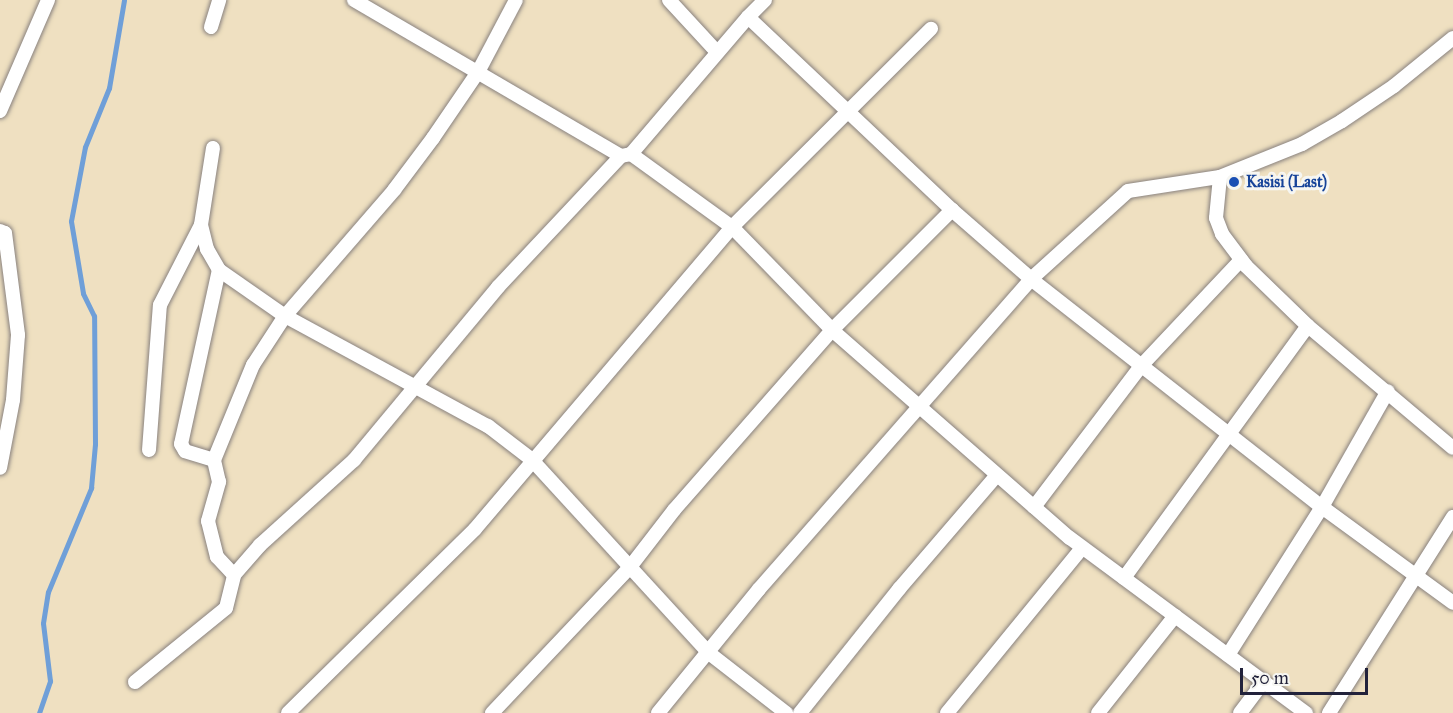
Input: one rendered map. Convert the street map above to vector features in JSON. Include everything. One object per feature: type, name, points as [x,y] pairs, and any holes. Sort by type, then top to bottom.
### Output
[{"type":"street","points":[[0,111],[48,0]]},
{"type":"street","points":[[211,27],[219,0]]},
{"type":"street","points":[[354,0],[626,155],[732,227],[832,330],[917,407],[1082,548],[1306,713]]},
{"type":"street","points":[[234,575],[217,557],[209,535],[210,510],[219,482],[214,460],[253,365],[285,316],[394,190],[478,72],[516,0]]},
{"type":"street","points":[[669,0],[716,51]]},
{"type":"street","points":[[135,682],[226,608],[234,575],[264,540],[354,460],[418,388],[498,287],[626,155],[716,51],[765,0]]},
{"type":"street","points":[[748,17],[848,108],[952,210],[1031,279],[1322,507],[1453,603]]},
{"type":"street","points":[[288,713],[475,529],[531,459],[732,227],[848,108],[931,29]]},
{"type":"street","points":[[658,713],[917,407],[1031,279],[1128,191],[1220,177],[1302,144],[1342,121],[1394,86],[1453,39]]},
{"type":"street","points":[[149,450],[160,305],[201,225],[213,148]]},
{"type":"street","points":[[1220,177],[1217,226],[1240,260],[1308,326],[1453,448]]},
{"type":"street","points":[[492,713],[630,567],[674,510],[832,330],[952,210]]},
{"type":"street","points":[[201,225],[207,249],[219,270],[285,316],[488,426],[531,459],[709,653],[786,713]]},
{"type":"street","points":[[0,231],[5,233],[18,334],[7,389],[0,468]]},
{"type":"street","points":[[1034,507],[1141,366],[1240,260]]},
{"type":"street","points":[[214,460],[185,451],[181,444],[219,270]]},
{"type":"street","points":[[1124,578],[1308,326]]},
{"type":"street","points":[[1228,655],[1322,507],[1388,391]]},
{"type":"street","points":[[800,713],[899,589],[998,475]]},
{"type":"street","points":[[1329,713],[1414,573],[1453,518]]},
{"type":"street","points":[[947,713],[1082,548]]},
{"type":"street","points":[[1098,713],[1175,616]]},
{"type":"street","points":[[1240,713],[1263,683]]},
{"type":"waterway","points":[[39,713],[50,681],[43,623],[48,592],[91,488],[95,444],[94,316],[83,293],[71,221],[85,147],[109,88],[124,0]]},
{"type":"place","name":"Kasisi (Last)","points":[[1234,182]]}]
